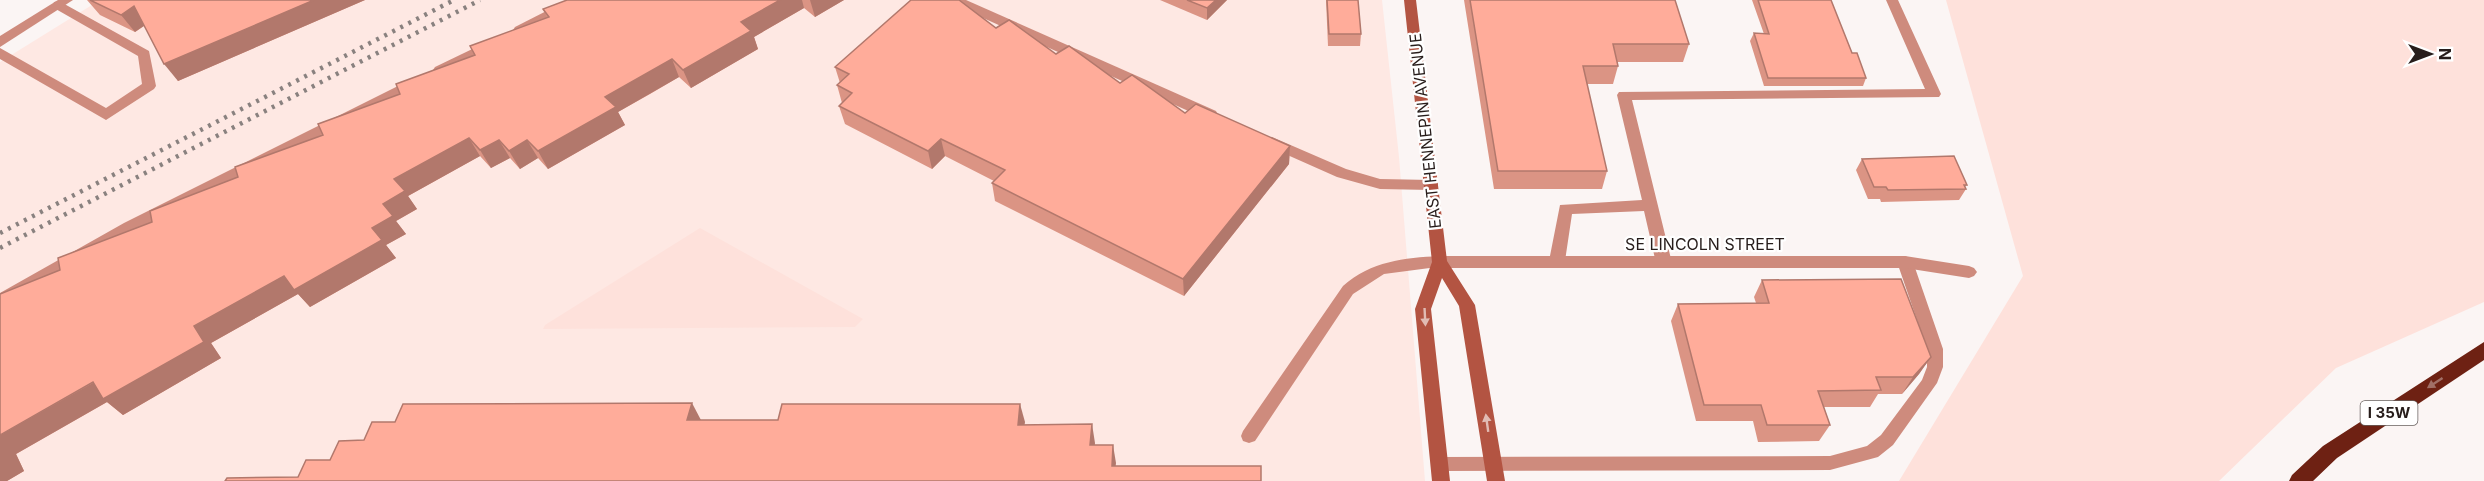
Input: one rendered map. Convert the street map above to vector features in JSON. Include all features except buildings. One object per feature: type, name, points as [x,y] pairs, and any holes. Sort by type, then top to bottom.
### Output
[{"type":"highway","name":"I 35W","points":[[2299,481],[2330,452],[2484,350]]},
{"type":"main road","name":"EAST HENNEPIN AVENUE","points":[[1410,0],[1440,262],[1467,305],[1495,473]]},
{"type":"main road","name":"EAST HENNEPIN AVENUE","points":[[1440,262],[1423,309],[1440,472]]},
{"type":"street","points":[[0,300],[129,227],[579,0]]},
{"type":"street","points":[[955,0],[1224,120]]},
{"type":"street","points":[[1664,263],[1624,95],[1934,94],[1892,0]]},
{"type":"street","points":[[0,42],[63,3],[144,54],[149,86],[106,115],[0,53]]},
{"type":"street","points":[[1256,135],[1342,173],[1380,184],[1431,185]]},
{"type":"street","points":[[1557,261],[1565,209],[1650,205]]},
{"type":"street","name":"SE LINCOLN STREET","points":[[1249,436],[1348,290],[1364,275],[1376,269],[1440,262],[1905,262],[1969,272]]},
{"type":"street","points":[[1440,472],[1495,473],[1830,463],[1872,453],[1887,441],[1929,383],[1935,367],[1935,349],[1930,331],[1905,262]]},
{"type":"shaded area","points":[[100,0],[1382,0],[1399,157],[1425,481],[0,481],[0,62]]},
{"type":"shaded area","points":[[1946,0],[2484,0],[2484,302],[2336,368],[2219,481],[1899,481],[2023,276]]},
{"type":"shaded area","points":[[700,228],[863,319],[855,327],[543,329],[545,325]]},
{"type":"railway","points":[[0,233],[454,0]]},
{"type":"railway","points":[[0,248],[480,0]]}]
